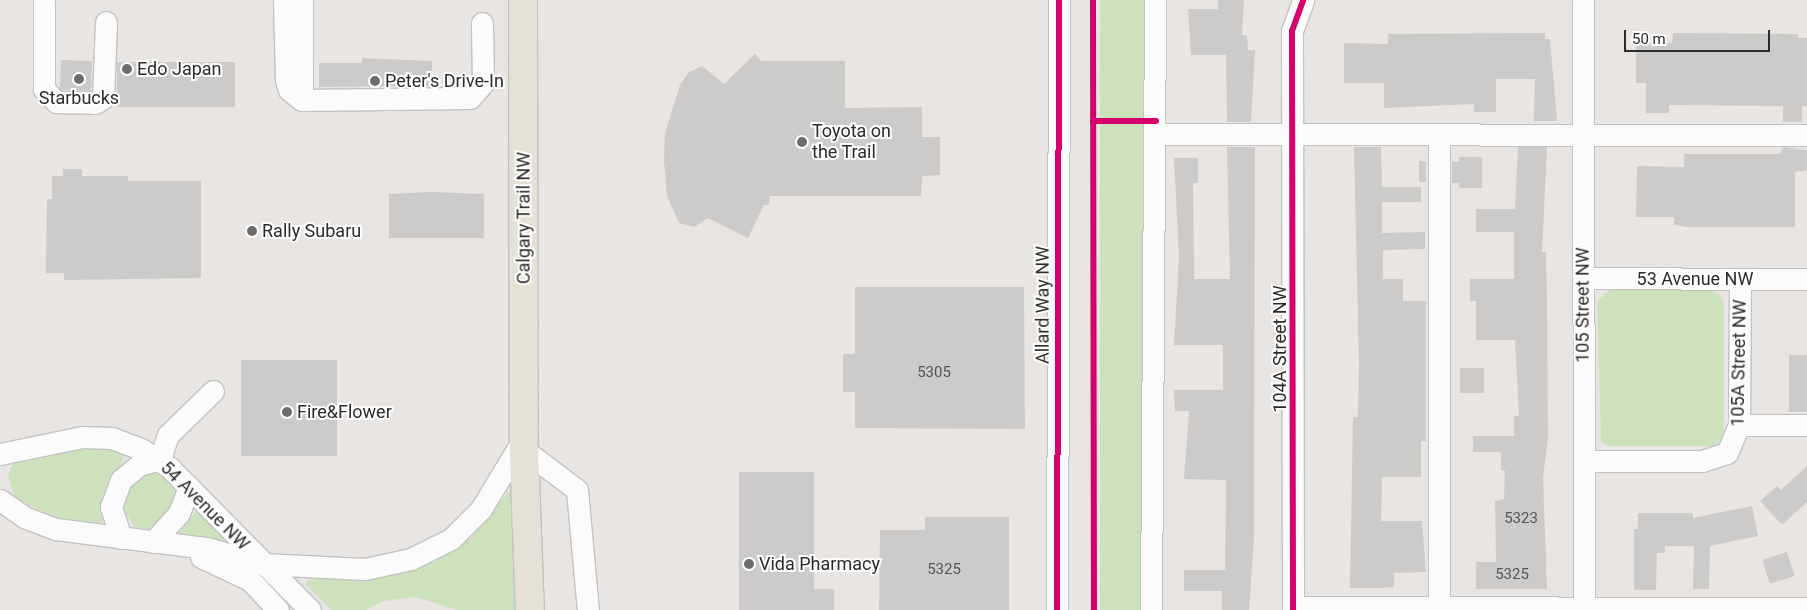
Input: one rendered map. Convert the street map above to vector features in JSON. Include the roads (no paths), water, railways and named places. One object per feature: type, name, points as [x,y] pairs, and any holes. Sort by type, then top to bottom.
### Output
[{"type":"main road","name":"Calgary Trail NW","points":[[522,0],[524,443],[530,610]]},
{"type":"street","points":[[44,0],[44,89],[56,102],[103,98],[106,22]]},
{"type":"street","points":[[284,0],[286,80],[289,90],[302,100],[470,98],[484,83],[482,23]]},
{"type":"street","points":[[302,0],[302,100]]},
{"type":"street","name":"Allard Way NW","points":[[1057,610],[1059,0]]},
{"type":"street","points":[[1151,610],[1156,134],[1155,0]]},
{"type":"street","name":"104A Street NW","points":[[1293,609],[1296,135],[1292,31],[1303,0]]},
{"type":"street","name":"105 Street NW","points":[[1583,0],[1584,609]]},
{"type":"street","points":[[1156,134],[1438,136],[1807,135]]},
{"type":"street","points":[[1438,136],[1439,609]]},
{"type":"street","name":"53 Avenue NW","points":[[1582,278],[1807,279]]},
{"type":"street","name":"105A Street NW","points":[[1585,461],[1702,462],[1720,457],[1733,446],[1739,425],[1740,279]]},
{"type":"street","points":[[121,538],[111,507],[116,489],[128,472],[160,460],[168,435],[213,391]]},
{"type":"street","points":[[1739,425],[1807,425]]},
{"type":"street","name":"54 Avenue NW","points":[[0,454],[57,439],[98,437],[126,442],[160,460],[263,564]]},
{"type":"street","points":[[0,500],[38,524],[121,538],[233,552],[263,564],[365,569],[387,566],[433,550],[452,539],[481,509],[524,443],[577,490],[588,610]]},
{"type":"street","points":[[162,543],[180,514],[189,488]]},
{"type":"street","points":[[162,543],[224,564],[250,580],[278,610]]},
{"type":"street","points":[[263,564],[310,610]]},
{"type":"street","points":[[1293,609],[1807,608]]},
{"type":"place","name":"Edo Japan","points":[[127,69]]},
{"type":"place","name":"Starbucks","points":[[79,79]]},
{"type":"place","name":"Peter's Drive-In","points":[[375,81]]},
{"type":"place","name":"Toyota on the Trail","points":[[802,142]]},
{"type":"place","name":"Rally Subaru","points":[[252,231]]},
{"type":"place","name":"Fire&Flower","points":[[287,412]]},
{"type":"place","name":"Vida Pharmacy","points":[[749,564]]}]
